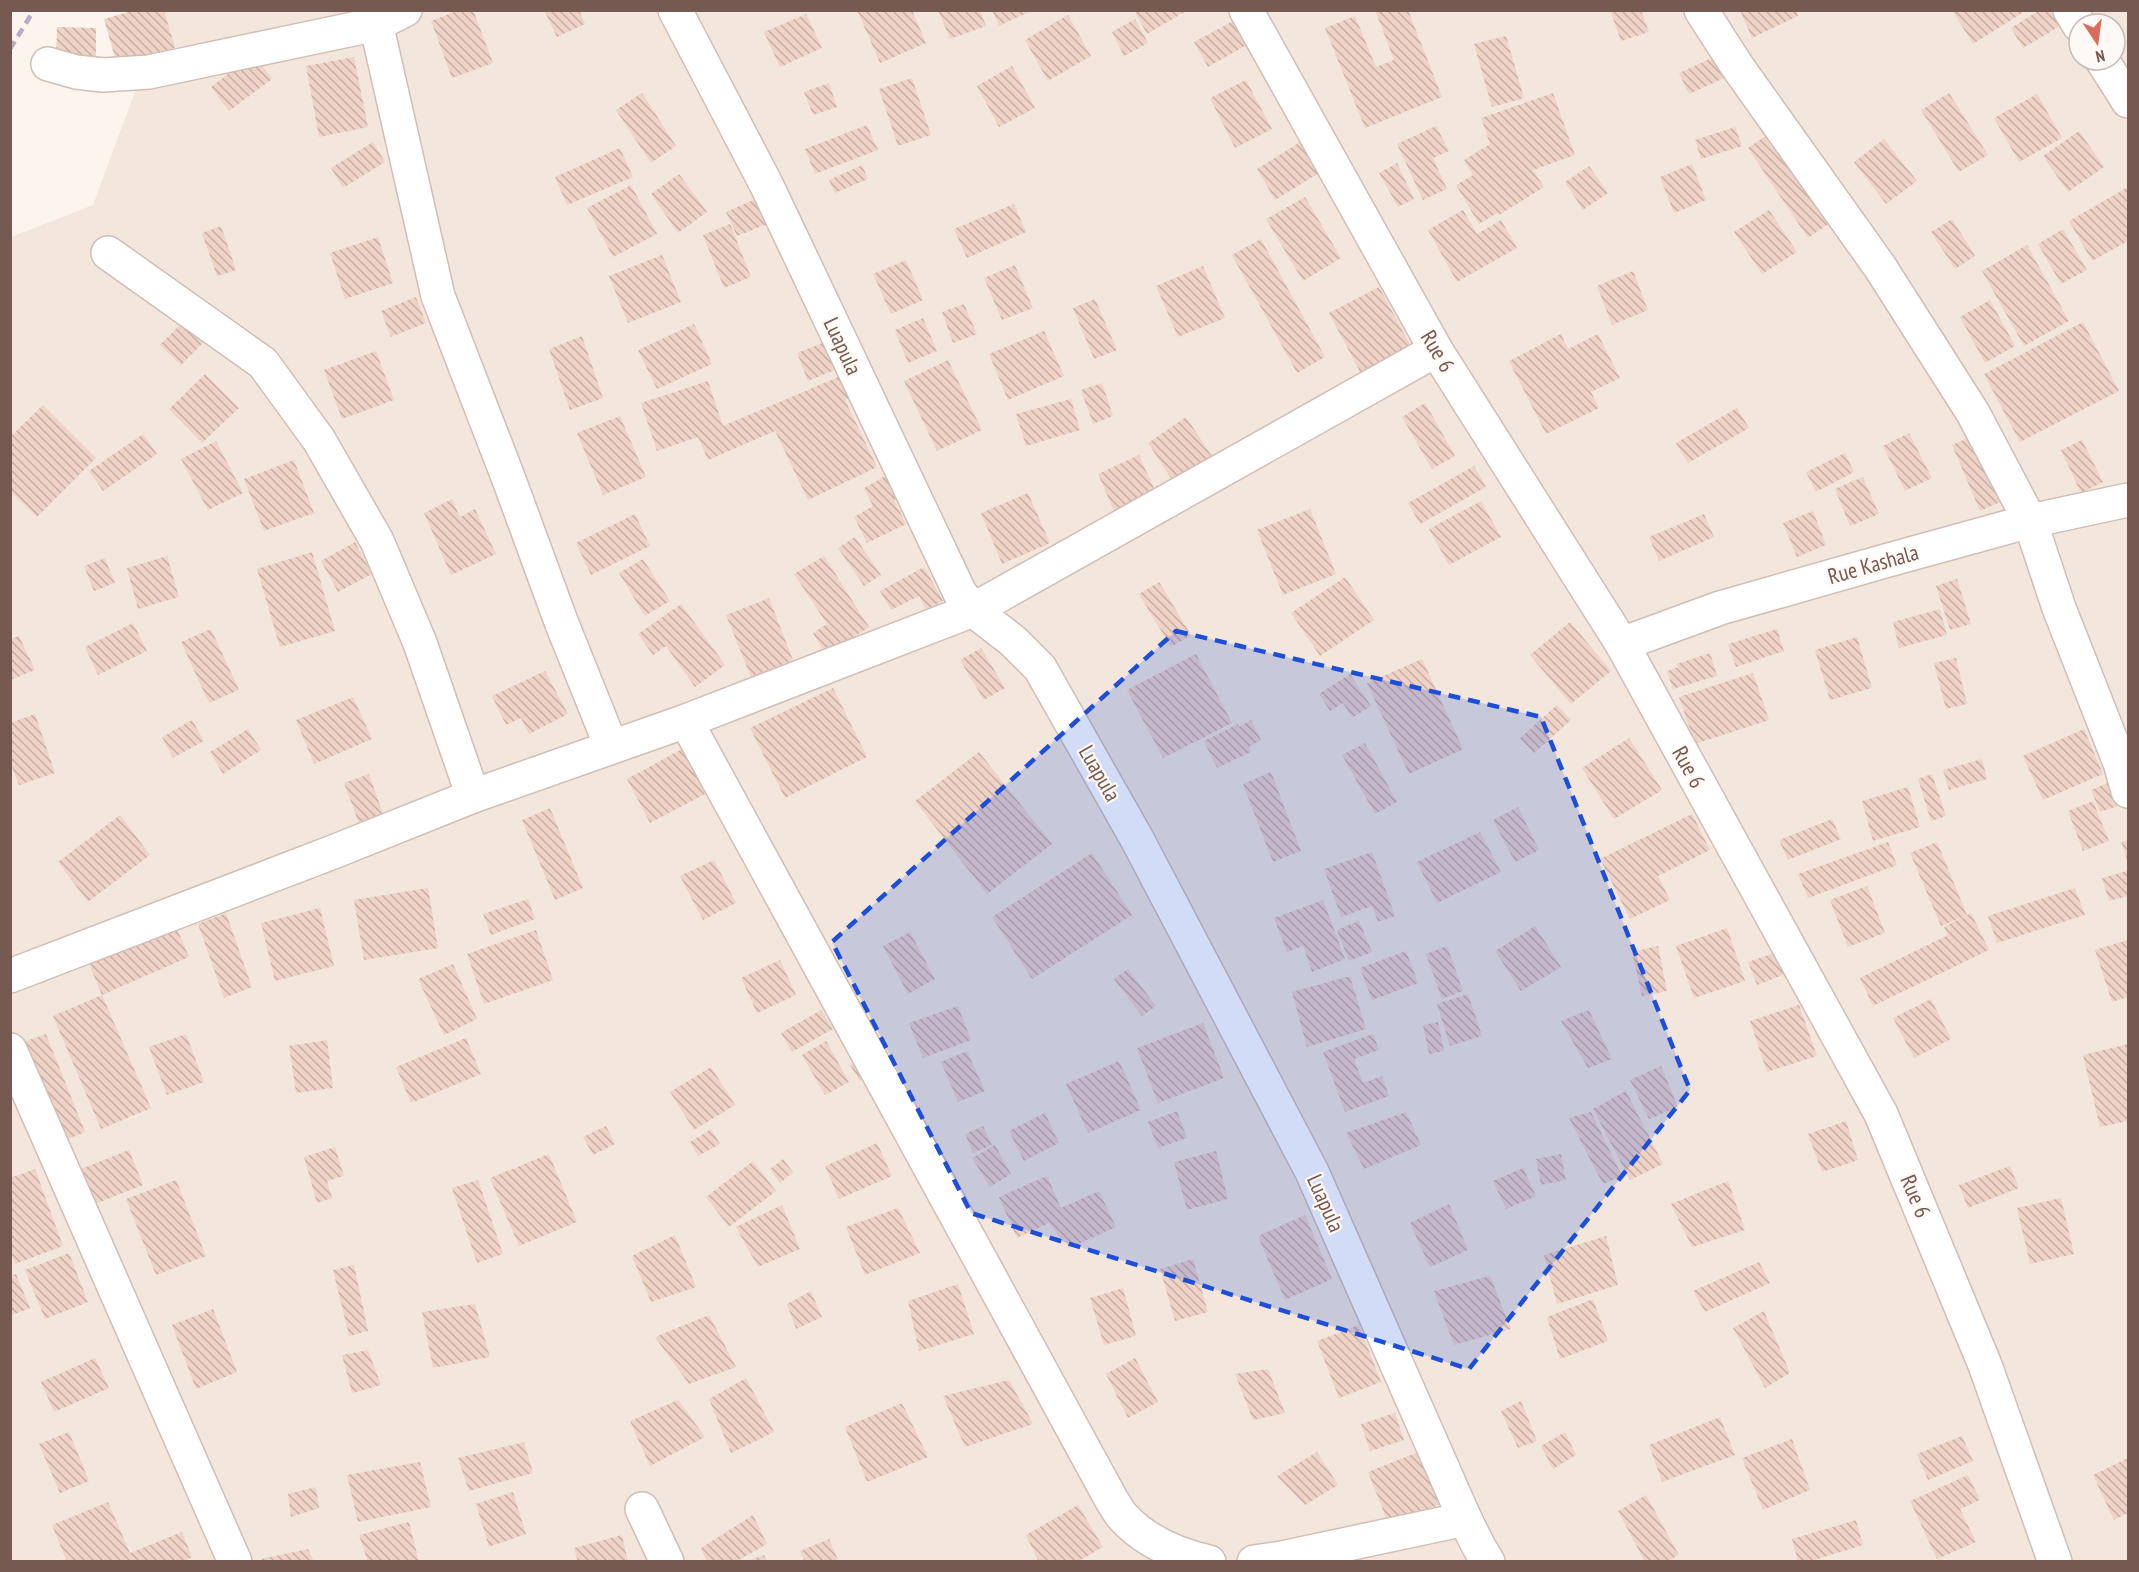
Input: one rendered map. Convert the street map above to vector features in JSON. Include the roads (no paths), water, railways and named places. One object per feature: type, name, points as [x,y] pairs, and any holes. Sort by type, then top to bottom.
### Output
[{"type":"street","name":"Luapula","points":[[675,10],[766,184],[960,593],[973,610],[1012,641],[1040,668],[1137,839],[1312,1172],[1465,1519],[1488,1562]]},
{"type":"street","name":"Rue 6","points":[[1246,10],[1436,350],[1622,644],[1881,1114],[1985,1365],[2055,1562]]},
{"type":"street","points":[[1701,10],[1737,66],[1880,267],[1973,413],[2030,521],[2059,608],[2120,763],[2128,791]]},
{"type":"street","points":[[48,64],[76,72],[103,75],[149,72],[385,15],[438,296],[562,624],[611,746]]},
{"type":"street","points":[[2110,72],[2128,101]]},
{"type":"street","points":[[108,253],[262,363],[319,440],[377,541],[420,643],[473,796]]},
{"type":"street","points":[[10,976],[473,796],[686,721],[973,610],[1436,350]]},
{"type":"street","name":"Rue Kashala","points":[[1622,644],[1720,608],[2030,521],[2128,500]]},
{"type":"street","points":[[686,721],[1110,1497],[1123,1517],[1142,1532],[1167,1548],[1209,1562]]},
{"type":"street","points":[[10,1050],[235,1562]]},
{"type":"street","points":[[642,1509],[667,1562]]},
{"type":"street","points":[[1254,1562],[1465,1519]]},
{"type":"railway","points":[[10,49],[34,10]]}]
